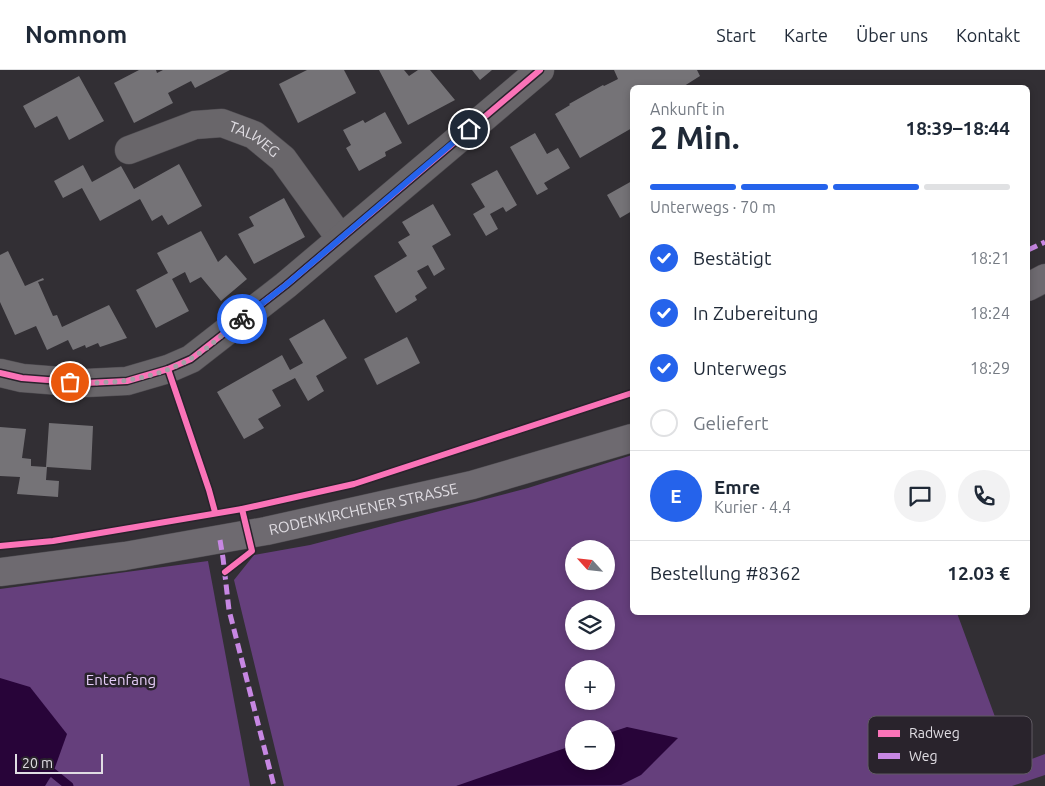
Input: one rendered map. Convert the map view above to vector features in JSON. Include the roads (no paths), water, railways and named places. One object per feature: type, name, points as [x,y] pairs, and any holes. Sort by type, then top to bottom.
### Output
[{"type":"main road","points":[[1030,286],[1045,278]]},
{"type":"main road","name":"RODENKIRCHENER STRASSE","points":[[0,572],[125,556],[266,531],[472,485],[630,439]]},
{"type":"street","points":[[0,373],[22,378],[77,382],[127,381],[168,370],[190,359],[286,285],[540,70]]},
{"type":"street","name":"TALWEG","points":[[129,150],[195,125],[222,123],[254,135],[282,159],[340,238]]},
{"type":"waterway","points":[[42,772],[53,773],[69,786]]},
{"type":"park label","name":"Entenfang","points":[[121,680]]}]
